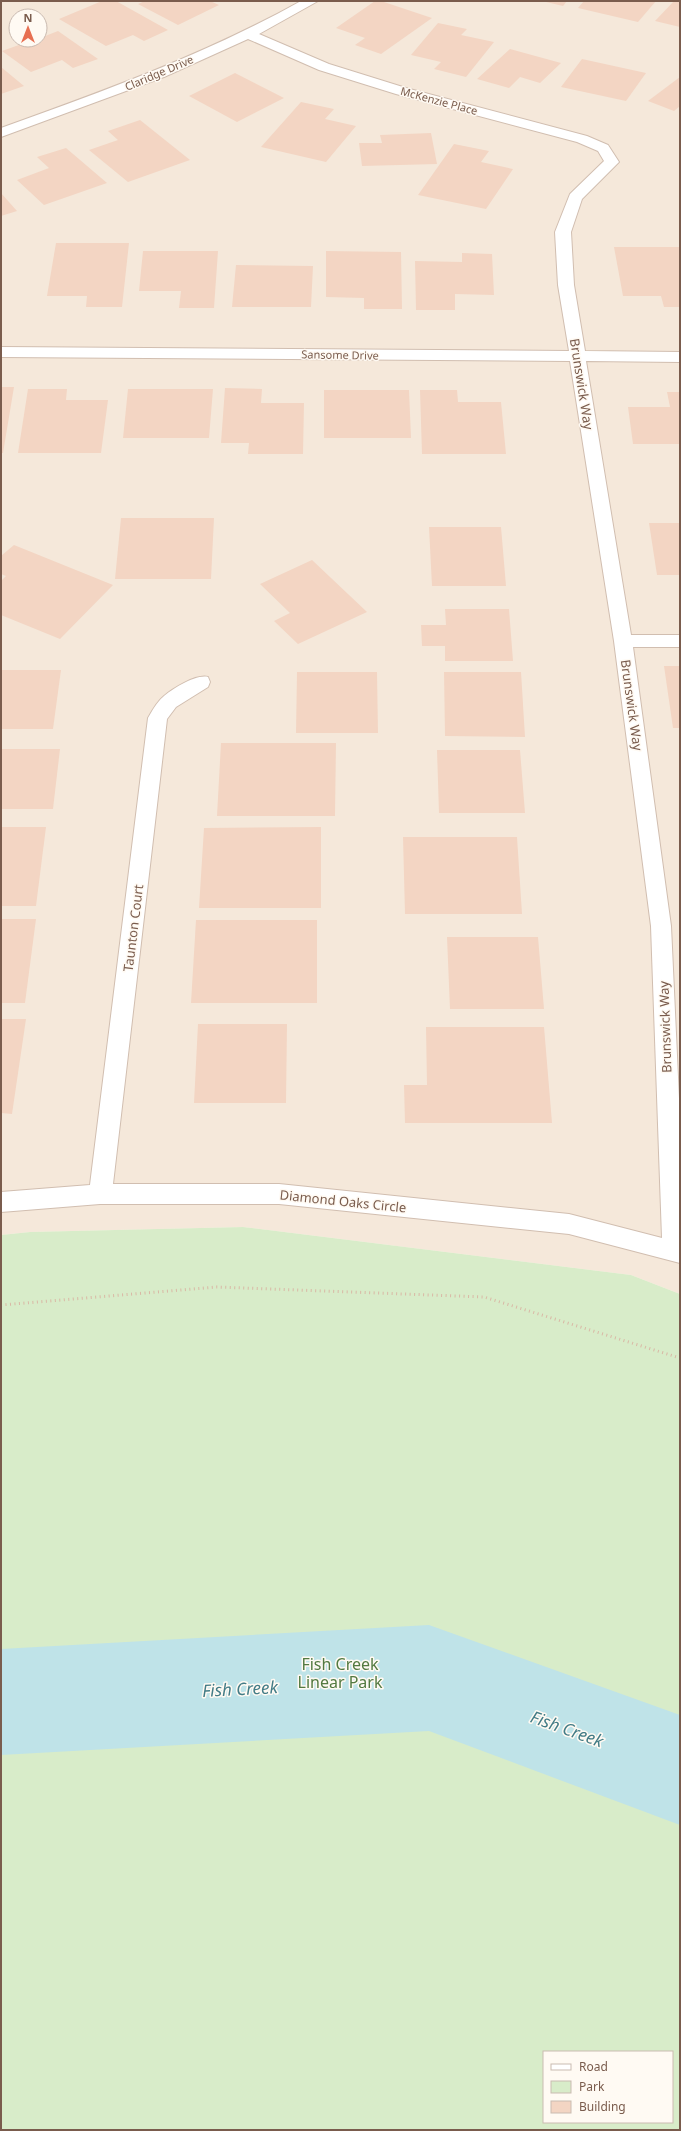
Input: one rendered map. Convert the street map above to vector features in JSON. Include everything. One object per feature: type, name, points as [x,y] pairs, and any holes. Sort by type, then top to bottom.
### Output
[{"type":"street","name":"Claridge Drive","points":[[1,133],[157,75],[281,18],[311,1]]},
{"type":"street","name":"McKenzie Place","points":[[247,34],[324,67],[401,91],[582,139],[603,148],[612,162],[600,174]]},
{"type":"street","name":"Brunswick Way","points":[[600,174],[575,197],[563,232],[566,285],[623,641],[671,926],[677,1252]]},
{"type":"street","name":"Sansome Drive","points":[[1,352],[680,357]]},
{"type":"street","points":[[623,641],[680,641]]},
{"type":"street","name":"Taunton Court","points":[[100,1194],[158,718],[169,702],[201,682]]},
{"type":"street","name":"Diamond Oaks Circle","points":[[1,1202],[100,1194],[279,1194],[570,1224],[677,1252]]},
{"type":"path","points":[[1,1305],[216,1287],[484,1297],[680,1358]]},
{"type":"shaded area","points":[[1,1],[680,1],[680,1294],[631,1275],[243,1227],[30,1232],[1,1235]]},
{"type":"green space","name":"Fish Creek Linear Park","points":[[243,1227],[631,1275],[680,1294],[680,2130],[1,2130],[1,1235],[30,1232]]},
{"type":"building","points":[[102,1],[116,1],[168,30],[144,41],[133,35],[106,46],[59,19]]},
{"type":"building","points":[[145,1],[210,1],[219,5],[178,25],[138,4]]},
{"type":"building","points":[[375,1],[381,1],[432,18],[381,54],[355,45],[365,38],[336,28]]},
{"type":"building","points":[[542,1],[567,1],[563,6]]},
{"type":"building","points":[[584,1],[656,1],[638,22],[578,8]]},
{"type":"building","points":[[674,1],[680,1],[680,27],[655,21]]},
{"type":"building","points":[[438,23],[467,29],[461,35],[494,42],[466,77],[434,69],[441,62],[411,55]]},
{"type":"building","points":[[58,31],[98,59],[73,68],[62,60],[31,72],[2,51],[10,48],[48,48],[48,35]]},
{"type":"building","points":[[510,49],[561,63],[540,83],[520,77],[509,88],[477,79]]},
{"type":"building","points":[[582,59],[646,73],[626,101],[561,87]]},
{"type":"building","points":[[1,67],[24,86],[1,94]]},
{"type":"building","points":[[235,73],[284,98],[237,122],[189,96]]},
{"type":"building","points":[[680,77],[680,106],[674,111],[648,101]]},
{"type":"building","points":[[301,102],[334,109],[325,119],[356,126],[326,162],[261,147]]},
{"type":"building","points":[[140,120],[190,160],[128,182],[89,150],[118,140],[108,131]]},
{"type":"building","points":[[431,133],[437,164],[362,166],[359,143],[382,143],[380,135]]},
{"type":"building","points":[[454,144],[489,151],[481,162],[513,169],[486,209],[418,195]]},
{"type":"building","points":[[66,148],[107,183],[44,205],[17,180],[49,168],[37,157]]},
{"type":"building","points":[[1,193],[17,211],[1,216]]},
{"type":"building","points":[[56,243],[129,243],[122,307],[86,307],[87,296],[47,296]]},
{"type":"building","points":[[614,247],[680,247],[680,307],[664,307],[661,296],[623,296]]},
{"type":"building","points":[[143,251],[218,251],[214,308],[179,308],[181,291],[139,291]]},
{"type":"building","points":[[326,251],[401,252],[402,309],[364,309],[364,298],[326,297]]},
{"type":"building","points":[[462,253],[492,254],[494,295],[455,294],[455,310],[416,310],[415,261],[462,262]]},
{"type":"building","points":[[236,265],[313,266],[311,307],[232,307]]},
{"type":"building","points":[[1,387],[14,387],[3,453],[1,453]]},
{"type":"building","points":[[225,388],[262,389],[261,403],[304,403],[303,454],[248,454],[249,443],[221,443]]},
{"type":"building","points":[[28,389],[67,389],[66,400],[108,400],[101,453],[18,453]]},
{"type":"building","points":[[128,389],[213,389],[209,438],[123,438]]},
{"type":"building","points":[[324,390],[409,390],[411,438],[324,438]]},
{"type":"building","points":[[420,390],[457,390],[458,402],[501,402],[506,454],[422,454]]},
{"type":"building","points":[[667,392],[680,392],[680,444],[633,444],[628,407],[670,407]]},
{"type":"building","points":[[121,518],[214,518],[211,579],[115,579]]},
{"type":"building","points":[[649,523],[680,523],[680,575],[657,575]]},
{"type":"building","points":[[429,527],[501,527],[506,586],[432,586]]},
{"type":"building","points":[[14,545],[113,585],[60,639],[1,615],[1,581],[6,576],[1,574],[1,556]]},
{"type":"building","points":[[312,560],[367,612],[298,644],[274,621],[290,613],[260,584]]},
{"type":"building","points":[[445,609],[509,609],[513,661],[445,661],[445,646],[422,646],[421,625],[446,625]]},
{"type":"building","points":[[664,666],[680,666],[680,728],[673,728]]},
{"type":"building","points":[[1,670],[61,670],[53,729],[1,729]]},
{"type":"building","points":[[297,672],[377,672],[378,733],[296,733]]},
{"type":"building","points":[[444,672],[521,672],[525,737],[445,736]]},
{"type":"building","points":[[221,743],[336,743],[335,816],[217,816]]},
{"type":"building","points":[[1,749],[60,749],[53,809],[1,809]]},
{"type":"building","points":[[437,750],[520,750],[525,813],[439,813]]},
{"type":"building","points":[[1,827],[46,827],[36,906],[1,906]]},
{"type":"building","points":[[321,827],[321,908],[199,908],[204,828]]},
{"type":"building","points":[[403,837],[517,837],[522,914],[405,914]]},
{"type":"building","points":[[1,919],[36,919],[25,1003],[1,1003]]},
{"type":"building","points":[[196,920],[317,920],[317,1003],[191,1003]]},
{"type":"building","points":[[447,937],[538,937],[544,1009],[450,1009]]},
{"type":"building","points":[[1,1019],[26,1019],[12,1114],[1,1113]]},
{"type":"building","points":[[198,1024],[287,1024],[286,1103],[194,1103]]},
{"type":"building","points":[[426,1027],[544,1027],[552,1123],[405,1123],[404,1085],[427,1085]]},
{"type":"waterway","name":"Fish Creek","points":[[1,1702],[429,1678],[680,1770]]}]
